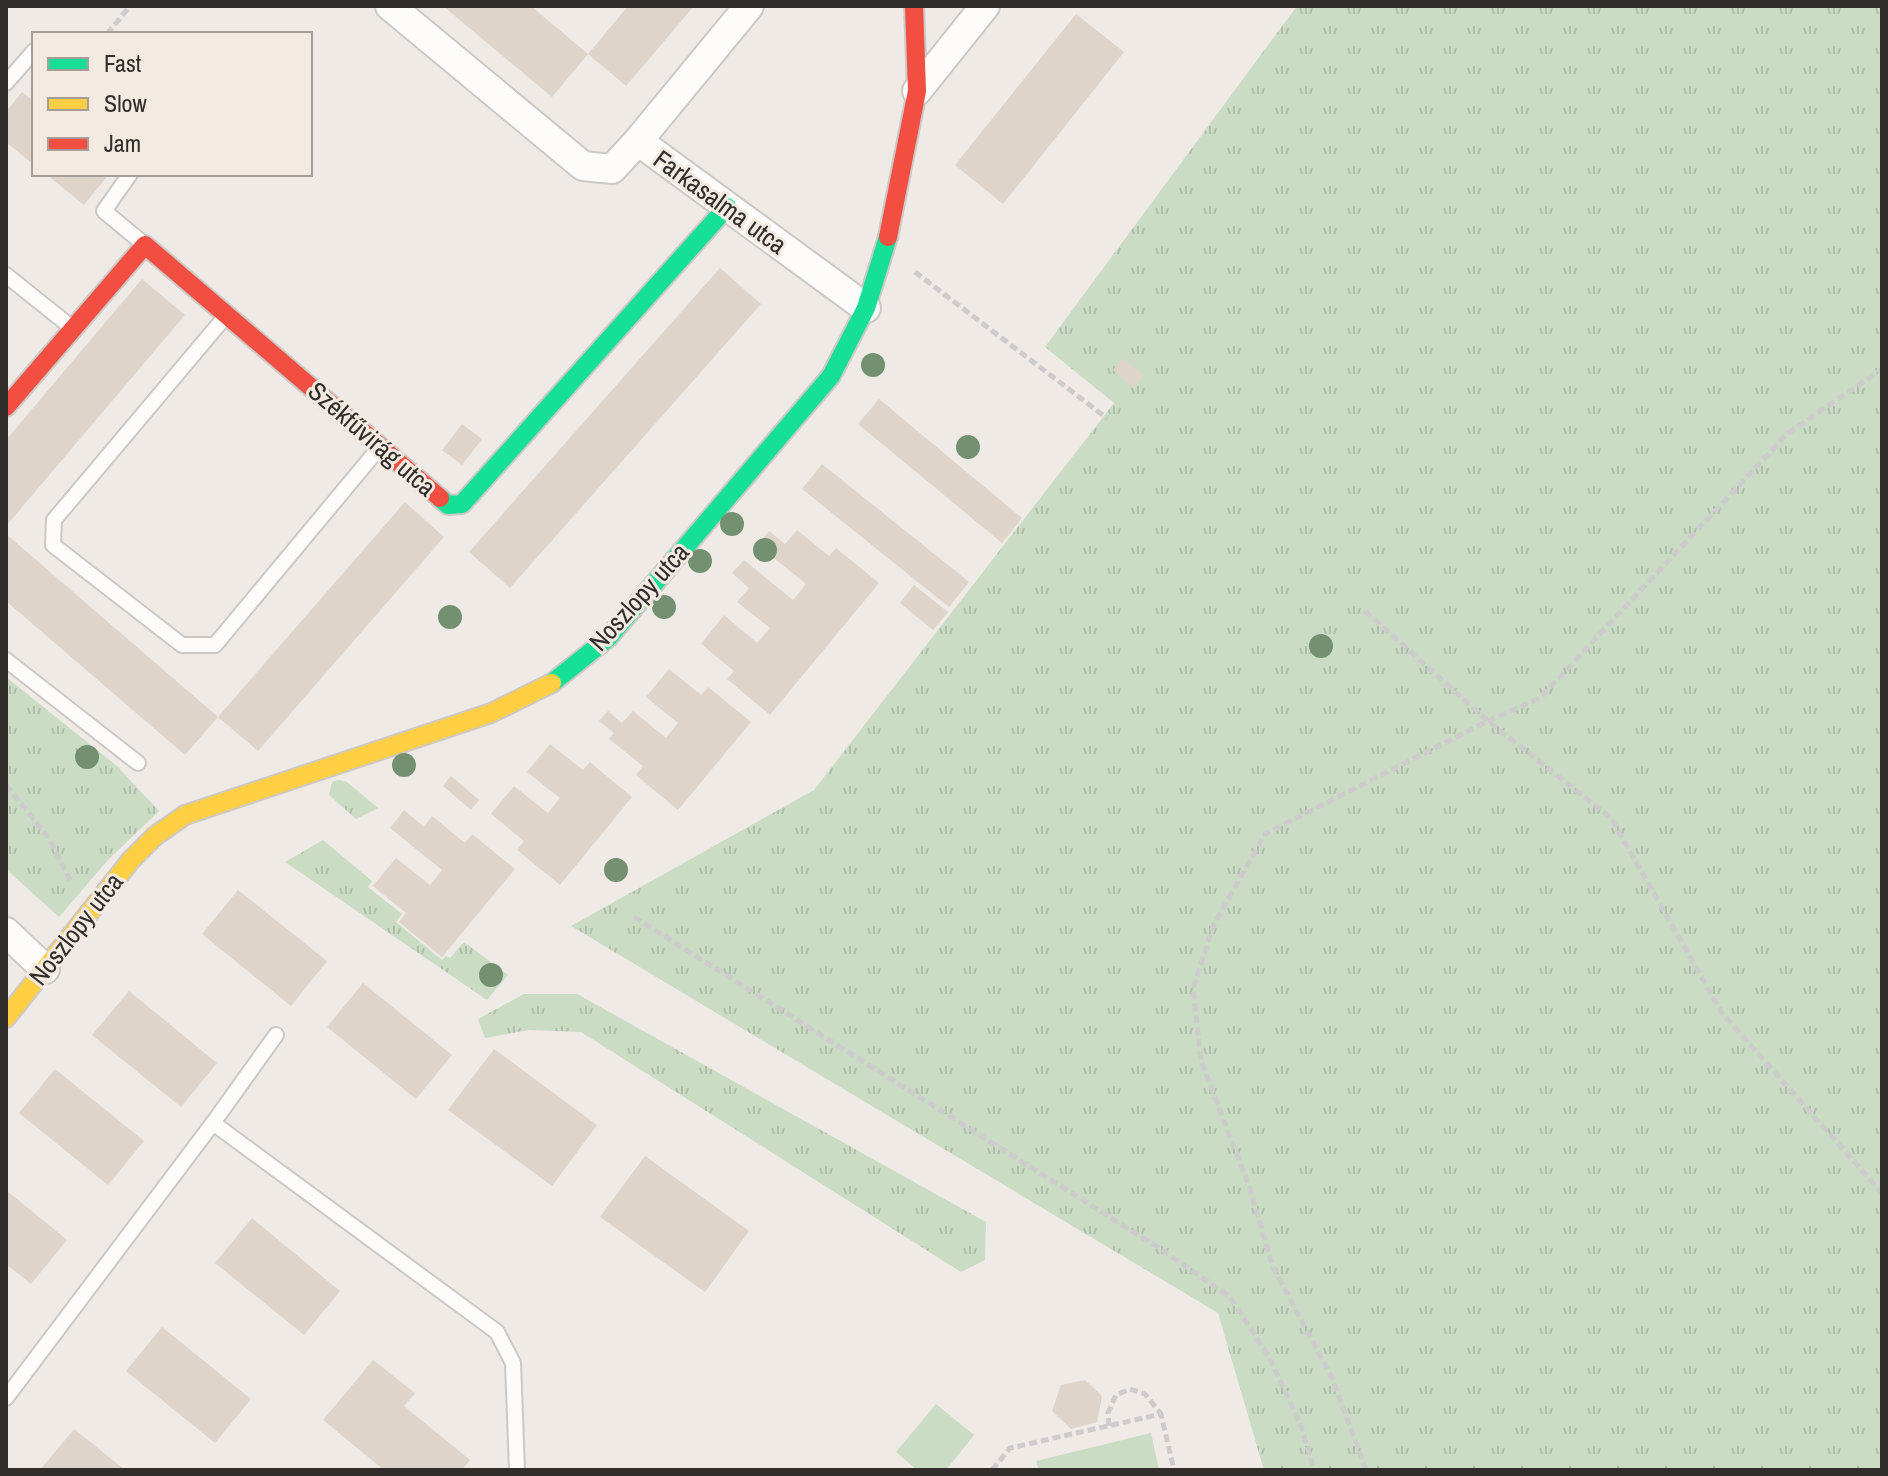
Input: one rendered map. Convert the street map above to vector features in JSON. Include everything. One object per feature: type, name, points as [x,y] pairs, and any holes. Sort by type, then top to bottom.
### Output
[{"type":"street","name":"Farkasalma utca","points":[[390,6],[583,166],[612,169],[638,141],[866,308]]},
{"type":"street","points":[[638,141],[749,6]]},
{"type":"street","name":"Noszlopy utca","points":[[6,1018],[145,843],[185,815],[491,713],[554,682],[608,638],[831,376],[866,308],[886,250],[917,91],[914,6]]},
{"type":"street","name":"Noszlopy utca","points":[[917,91],[985,6]]},
{"type":"street","name":"Székfűvirág utca","points":[[145,245],[448,505],[462,504],[727,207]]},
{"type":"street","points":[[6,407],[145,245]]},
{"type":"street","points":[[6,932],[45,969]]},
{"type":"lane","points":[[6,83],[32,53]]},
{"type":"lane","points":[[129,176],[104,211],[145,245]]},
{"type":"lane","points":[[6,275],[73,329]]},
{"type":"lane","points":[[228,314],[54,520],[53,545],[182,645],[215,645],[379,447]]},
{"type":"lane","points":[[6,660],[138,763]]},
{"type":"lane","points":[[6,1398],[276,1035]]},
{"type":"lane","points":[[213,1123],[497,1332],[513,1363],[517,1470]]},
{"type":"path","points":[[109,32],[130,6]]},
{"type":"path","points":[[886,250],[1108,419]]},
{"type":"path","points":[[1366,1470],[1332,1378],[1273,1267],[1249,1186],[1201,1061],[1193,989],[1213,926],[1265,834],[1488,721],[1540,698],[1787,434],[1882,369]]},
{"type":"path","points":[[1365,611],[1488,721],[1611,818],[1722,1013],[1882,1193]]},
{"type":"path","points":[[6,785],[48,837],[88,914]]},
{"type":"path","points":[[634,917],[1162,1250],[1230,1297],[1269,1357],[1301,1426],[1314,1470]]},
{"type":"path","points":[[1109,1426],[1108,1413],[1116,1395],[1130,1389],[1145,1394],[1161,1414],[1174,1470]]},
{"type":"path","points":[[992,1470],[1010,1448],[1161,1414]]},
{"type":"green space","points":[[1297,6],[1882,6],[1882,1470],[1264,1470],[1218,1313],[571,926],[814,790],[1114,403],[1045,347]]},
{"type":"green space","points":[[6,677],[117,766],[159,811],[108,860],[59,917],[6,869]]},
{"type":"green space","points":[[332,782],[347,782],[378,808],[356,819],[329,795]]},
{"type":"green space","points":[[323,840],[372,881],[368,887],[402,914],[396,922],[442,960],[446,956],[450,958],[464,942],[508,975],[487,1000],[285,862]]},
{"type":"green space","points":[[524,994],[577,994],[986,1222],[985,1260],[961,1272],[581,1032],[529,1030],[485,1038],[478,1019]]},
{"type":"green space","points":[[936,1404],[974,1435],[946,1470],[917,1470],[896,1452]]},
{"type":"green space","points":[[1151,1433],[1159,1470],[1039,1470],[1036,1461]]},
{"type":"building","points":[[443,6],[531,6],[588,54],[552,97]]},
{"type":"building","points":[[628,6],[694,6],[626,86],[588,54]]},
{"type":"building","points":[[1076,14],[1124,52],[1003,204],[955,165]]},
{"type":"building","points":[[22,92],[32,98],[32,163],[6,142],[6,112]]},
{"type":"building","points":[[48,176],[107,176],[84,205]]},
{"type":"building","points":[[720,268],[761,304],[510,588],[469,552]]},
{"type":"building","points":[[142,279],[185,315],[6,526],[6,440]]},
{"type":"building","points":[[1122,358],[1144,375],[1134,388],[1113,370]]},
{"type":"building","points":[[879,399],[1022,518],[1002,543],[858,424]]},
{"type":"building","points":[[462,424],[482,439],[462,465],[442,450]]},
{"type":"building","points":[[822,464],[969,582],[949,607],[802,489]]},
{"type":"building","points":[[405,502],[444,537],[258,751],[218,717]]},
{"type":"building","points":[[797,530],[829,556],[836,548],[879,583],[770,715],[727,679],[734,671],[701,644],[724,615],[757,643],[770,628],[737,602],[749,588],[732,573],[744,560],[793,600],[806,584],[758,545],[769,531],[785,544]]},
{"type":"building","points":[[6,534],[218,717],[185,755],[6,601]]},
{"type":"building","points":[[914,585],[948,612],[933,630],[900,603]]},
{"type":"building","points":[[669,669],[701,695],[708,687],[751,722],[678,810],[636,775],[643,766],[609,739],[614,733],[599,721],[608,711],[622,723],[633,711],[666,738],[678,723],[646,697]]},
{"type":"building","points":[[550,744],[583,770],[590,762],[632,797],[560,885],[517,850],[524,841],[491,814],[514,786],[548,813],[560,798],[527,772]]},
{"type":"building","points":[[451,776],[479,800],[471,810],[443,786]]},
{"type":"building","points":[[404,810],[424,827],[432,816],[465,843],[472,834],[515,869],[442,957],[399,922],[406,913],[373,886],[396,858],[430,885],[442,870],[390,828]]},
{"type":"building","points":[[238,890],[327,961],[291,1006],[202,934]]},
{"type":"building","points":[[363,983],[452,1055],[416,1099],[327,1027]]},
{"type":"building","points":[[129,991],[217,1063],[181,1107],[92,1035]]},
{"type":"building","points":[[494,1049],[597,1125],[552,1186],[448,1110]]},
{"type":"building","points":[[55,1069],[144,1141],[108,1185],[19,1113]]},
{"type":"building","points":[[645,1156],[749,1231],[705,1292],[600,1217]]},
{"type":"building","points":[[6,1190],[67,1240],[31,1284],[6,1264]]},
{"type":"building","points":[[252,1218],[340,1291],[304,1335],[215,1263]]},
{"type":"building","points":[[162,1327],[251,1399],[215,1443],[126,1371]]},
{"type":"building","points":[[373,1360],[415,1393],[404,1406],[470,1460],[462,1470],[384,1470],[323,1420]]},
{"type":"building","points":[[1085,1380],[1102,1396],[1097,1422],[1071,1429],[1052,1411],[1061,1385]]},
{"type":"building","points":[[74,1429],[125,1470],[40,1470]]},
{"type":"traffic: fast","points":[[440,498],[448,505],[462,504],[727,207]]},
{"type":"traffic: fast","points":[[552,683],[608,638],[831,376],[866,308],[888,237]]},
{"type":"traffic: slow","points":[[6,1018],[131,860],[155,836],[185,815],[491,713],[552,683]]},
{"type":"traffic: jam","points":[[888,237],[917,91],[914,6]]},
{"type":"traffic: jam","points":[[6,407],[145,245],[440,498]]}]
